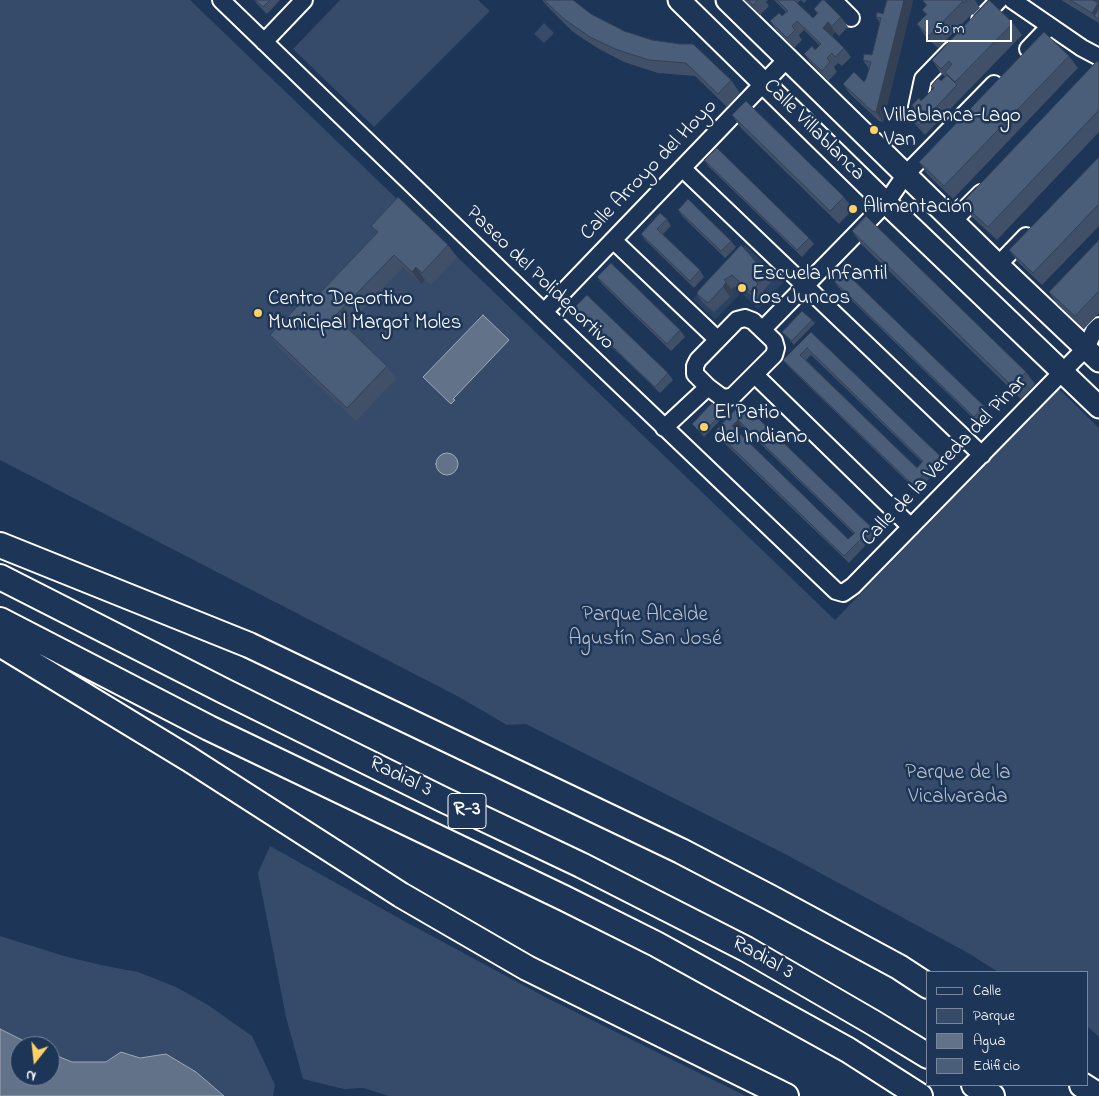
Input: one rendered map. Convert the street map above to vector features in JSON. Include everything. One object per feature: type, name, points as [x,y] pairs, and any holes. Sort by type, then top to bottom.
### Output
[{"type":"highway","points":[[0,544],[249,644],[681,851],[898,967],[926,985]]},
{"type":"highway","name":"Radial 3","points":[[0,577],[444,800],[581,864],[746,949],[926,1055]]},
{"type":"highway","name":"Radial 3","points":[[0,620],[209,728],[656,944],[848,1050],[920,1096]]},
{"type":"highway","points":[[0,644],[189,759],[401,895],[527,968],[786,1096]]},
{"type":"highway","points":[[976,1086],[992,1096]]},
{"type":"highway","points":[[1084,1086],[1099,1096]]},
{"type":"main road","name":"Calle Villablanca","points":[[679,0],[886,203],[1099,407]]},
{"type":"main road","name":"Calle Villablanca","points":[[727,0],[953,222],[1094,351]]},
{"type":"street","name":"Paseo del Polideportivo","points":[[221,0],[830,586]]},
{"type":"street","points":[[264,42],[304,0]]},
{"type":"street","points":[[833,0],[851,18]]},
{"type":"street","points":[[917,107],[923,79],[999,0]]},
{"type":"street","points":[[1012,0],[1049,27],[1099,57]]},
{"type":"street","points":[[1020,57],[1049,27]]},
{"type":"street","name":"Calle Arroyo del Hoyo","points":[[544,312],[787,59]]},
{"type":"street","points":[[763,329],[886,203],[906,174],[1007,70]]},
{"type":"street","points":[[682,168],[982,456]]},
{"type":"street","points":[[953,222],[994,180]]},
{"type":"street","points":[[998,265],[1038,224]]},
{"type":"street","points":[[613,240],[717,339]]},
{"type":"street","points":[[745,318],[753,321],[763,329],[774,341],[776,348],[774,356],[733,396],[726,398],[720,396],[695,374],[695,366],[698,360],[737,320],[745,318]]},
{"type":"street","name":"Calle de la Vereda del Pinar","points":[[830,586],[836,592],[843,593],[853,586],[1062,372],[1094,351],[1094,331],[1099,326]]},
{"type":"street","points":[[755,375],[911,527]]},
{"type":"street","points":[[664,428],[708,387]]},
{"type":"shaded area","name":"Escuela Infantil Los Juncos","points":[[745,245],[784,282],[758,309],[741,293],[715,320],[693,299]]},
{"type":"green space","points":[[0,0],[190,0],[835,620],[1059,389],[1099,428],[1099,1037],[1089,1028],[1089,971],[996,971],[970,954],[785,854],[526,724],[507,725],[459,697],[0,460]]},
{"type":"green space","points":[[340,0],[478,0],[490,11],[374,127],[293,49]]},
{"type":"green space","points":[[544,23],[554,33],[544,43],[534,34]]},
{"type":"green space","points":[[270,846],[547,998],[746,1096],[389,1096],[363,1088],[344,1089],[303,1079],[286,1017],[258,873]]},
{"type":"green space","points":[[0,936],[64,956],[138,972],[176,987],[208,1005],[252,1036],[275,1085],[273,1096],[224,1096],[196,1072],[166,1054],[140,1058],[121,1052],[106,1062],[72,1062],[60,1057],[60,1036],[14,1036],[0,1029]]},
{"type":"water","points":[[483,315],[509,340],[453,399],[455,400],[451,404],[423,377]]},
{"type":"water","points":[[447,453],[455,456],[458,464],[455,472],[447,475],[439,472],[436,464],[439,456]]},
{"type":"water","points":[[0,1029],[14,1036],[10,1036],[10,1086],[60,1086],[60,1057],[72,1062],[106,1062],[121,1052],[140,1058],[166,1054],[196,1072],[224,1096],[0,1096]]},
{"type":"building","points":[[255,0],[270,0],[263,7]]},
{"type":"building","points":[[544,0],[573,0],[591,14],[624,31],[652,40],[693,44],[731,80],[718,94],[686,63],[649,60],[615,49],[590,37],[564,19]]},
{"type":"building","points":[[748,0],[758,0],[753,5]]},
{"type":"building","points":[[777,0],[794,0],[813,18],[818,13],[814,9],[824,0],[841,17],[832,26],[828,22],[823,28],[844,48],[835,57],[832,53],[827,58],[830,62],[822,71],[804,54],[812,46],[815,50],[821,44],[797,21],[792,26],[795,30],[787,38],[770,21],[779,13],[782,16],[788,11]]},
{"type":"building","points":[[887,0],[904,0],[876,112],[872,111],[843,84],[854,72],[864,82],[866,79],[871,62],[863,60],[864,54],[872,55],[881,18],[876,17],[877,12],[883,14]]},
{"type":"building","points":[[924,0],[967,0],[964,3],[963,1],[929,36],[917,24],[927,14],[922,10],[927,5]]},
{"type":"building","points":[[989,0],[1013,23],[955,82],[945,72],[952,64],[949,61],[941,69],[932,60]]},
{"type":"building","points":[[1070,0],[1093,0],[1098,3],[1092,13]]},
{"type":"building","points":[[1099,9],[1099,19],[1094,16]]},
{"type":"building","points":[[1044,32],[1069,56],[944,186],[919,162]]},
{"type":"building","points":[[1097,61],[1099,63],[1099,110],[988,227],[962,203]]},
{"type":"building","points":[[947,75],[957,85],[919,125],[908,115],[914,108],[912,105],[919,98],[921,101],[934,88],[931,86],[938,78],[941,81]]},
{"type":"building","points":[[746,101],[844,197],[830,211],[732,115]]},
{"type":"building","points":[[717,148],[809,238],[797,250],[704,160]]},
{"type":"building","points":[[1099,157],[1099,204],[1033,273],[1009,250]]},
{"type":"building","points":[[398,197],[448,245],[422,273],[416,267],[412,272],[394,255],[335,316],[387,366],[347,408],[270,335],[311,292],[316,297],[378,232],[371,226]]},
{"type":"building","points":[[688,199],[731,241],[721,251],[678,210]]},
{"type":"building","points":[[660,213],[667,219],[657,229],[700,270],[690,281],[641,234]]},
{"type":"building","points":[[866,216],[1026,372],[1012,386],[852,231]]},
{"type":"building","points":[[1099,240],[1099,291],[1075,316],[1049,292]]},
{"type":"building","points":[[741,245],[765,272],[756,282],[758,284],[751,292],[732,275],[724,280],[726,282],[723,287],[708,303],[697,294],[698,291]]},
{"type":"building","points":[[611,263],[680,330],[667,344],[597,277]]},
{"type":"building","points":[[843,270],[984,406],[974,417],[834,281]]},
{"type":"building","points":[[587,295],[668,373],[655,387],[573,309]]},
{"type":"building","points":[[802,311],[812,320],[792,341],[782,332]]},
{"type":"building","points":[[811,332],[941,457],[913,485],[783,360]],"holes":[[[807,348],[923,461],[917,468],[800,355]]]},
{"type":"building","points":[[712,403],[722,413],[702,434],[692,424]]},
{"type":"building","points":[[742,403],[872,528],[844,556],[715,431]],"holes":[[[738,420],[855,533],[848,539],[732,426]]]},
{"type":"place","name":"Villablanca-Lago Van","points":[[874,130]]},
{"type":"place","name":"Alimentación","points":[[853,209]]},
{"type":"place","name":"Escuela Infantil Los Juncos","points":[[742,288]]},
{"type":"place","name":"Centro Deportivo Municipal Margot Moles","points":[[258,313]]},
{"type":"place","name":"El Patio del Indiano","points":[[704,427]]},
{"type":"park label","name":"Parque Alcalde Agustín San José","points":[[645,629]]},
{"type":"park label","name":"Parque de la Vicalvarada","points":[[958,787]]}]
